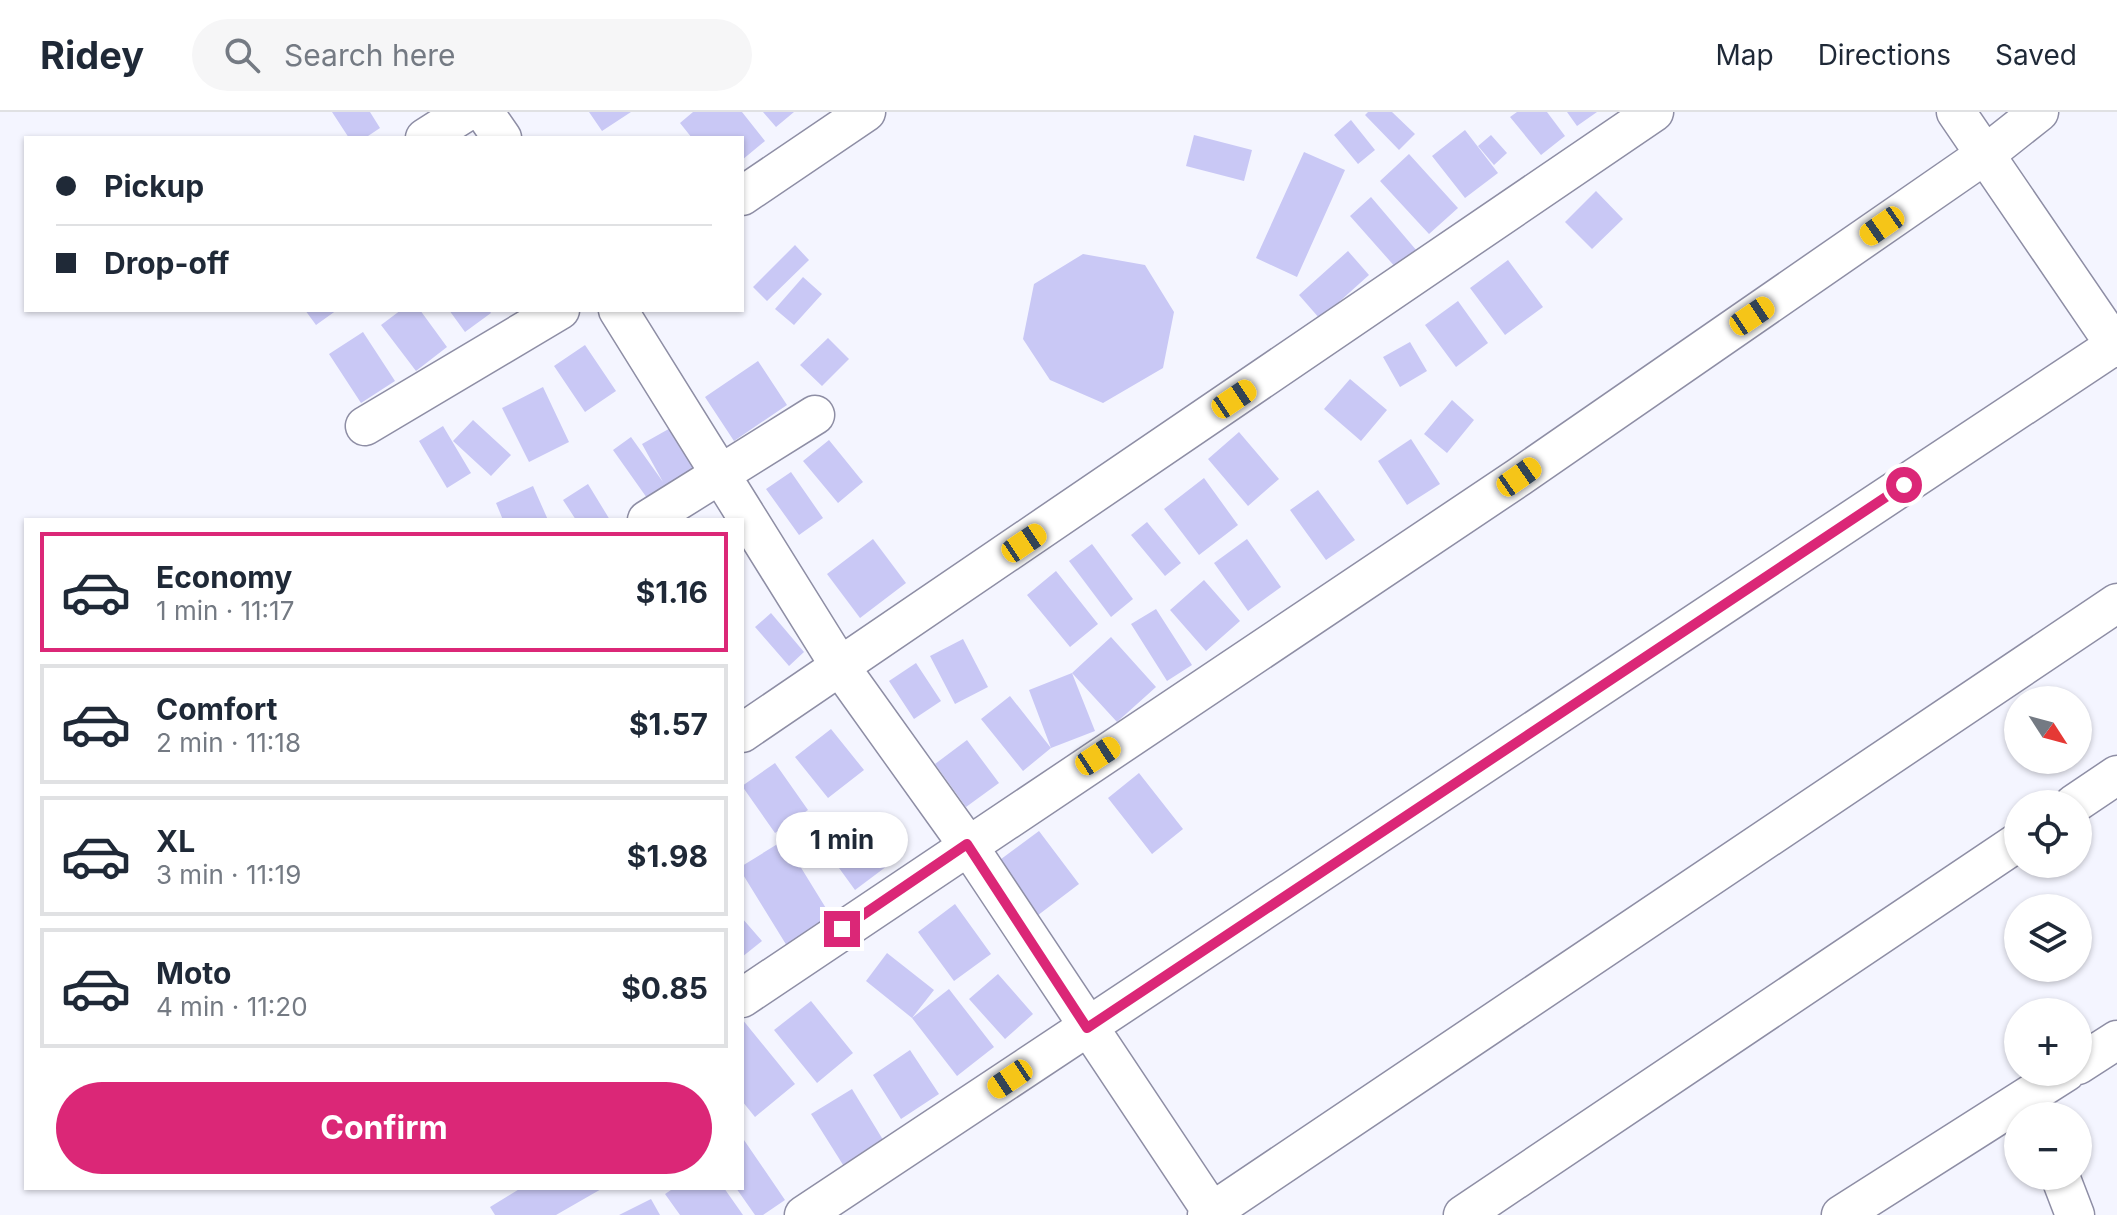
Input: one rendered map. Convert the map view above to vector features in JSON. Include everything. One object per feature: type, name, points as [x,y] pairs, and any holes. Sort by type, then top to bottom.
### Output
[{"type":"street","points":[[428,136],[466,112]]},
{"type":"street","points":[[484,112],[501,136]]},
{"type":"street","points":[[744,195],[866,112]]},
{"type":"street","points":[[744,732],[1654,112]]},
{"type":"street","points":[[804,1215],[2116,347],[1956,112]]},
{"type":"street","points":[[744,997],[967,844],[1519,477],[1986,154],[2039,112]]},
{"type":"street","points":[[365,426],[557,312]]},
{"type":"street","points":[[619,312],[841,668],[967,844],[1211,1214],[2117,603]]},
{"type":"street","points":[[650,518],[815,415]]},
{"type":"street","points":[[2092,792],[2117,775]]},
{"type":"street","points":[[1463,1215],[2004,851]]},
{"type":"street","points":[[2092,1056],[2117,1040]]},
{"type":"street","points":[[2037,1102],[2052,1086]]},
{"type":"street","points":[[1841,1215],[2004,1122]]},
{"type":"street","points":[[2065,1190],[2075,1215]]},
{"type":"building","points":[[332,112],[370,112],[380,128],[368,136],[348,136]]},
{"type":"building","points":[[589,112],[631,112],[602,131]]},
{"type":"building","points":[[693,112],[742,112],[765,141],[744,158],[744,136],[690,136],[680,123]]},
{"type":"building","points":[[763,112],[794,112],[776,127]]},
{"type":"building","points":[[1368,112],[1392,112],[1415,134],[1399,150],[1365,115]]},
{"type":"building","points":[[1517,112],[1547,112],[1565,136],[1541,155],[1510,117]]},
{"type":"building","points":[[1567,112],[1597,112],[1577,126]]},
{"type":"building","points":[[1351,120],[1375,150],[1358,164],[1334,135]]},
{"type":"building","points":[[1465,130],[1498,173],[1465,198],[1432,156]]},
{"type":"building","points":[[1194,135],[1252,150],[1244,181],[1186,166]]},
{"type":"building","points":[[1491,135],[1507,153],[1494,165],[1478,146]]},
{"type":"building","points":[[1304,152],[1345,170],[1297,277],[1256,258]]},
{"type":"building","points":[[1409,154],[1458,208],[1429,234],[1380,181]]},
{"type":"building","points":[[1596,191],[1623,219],[1592,249],[1565,222]]},
{"type":"building","points":[[1371,197],[1417,251],[1397,269],[1350,216]]},
{"type":"building","points":[[795,245],[809,260],[767,301],[753,287]]},
{"type":"building","points":[[1348,251],[1369,275],[1320,319],[1299,295]]},
{"type":"building","points":[[1083,254],[1145,265],[1174,312],[1163,368],[1103,403],[1050,380],[1023,339],[1034,284]]},
{"type":"building","points":[[1508,260],[1543,307],[1505,335],[1470,288]]},
{"type":"building","points":[[803,277],[822,294],[794,325],[775,309]]},
{"type":"building","points":[[1458,301],[1488,343],[1456,367],[1425,325]]},
{"type":"building","points":[[306,312],[334,312],[316,325]]},
{"type":"building","points":[[398,312],[421,312],[447,347],[416,371],[381,325]]},
{"type":"building","points":[[450,312],[490,312],[491,313],[465,332]]},
{"type":"building","points":[[363,332],[395,381],[361,403],[329,354]]},
{"type":"building","points":[[828,338],[849,359],[822,386],[800,365]]},
{"type":"building","points":[[1410,342],[1427,371],[1400,387],[1383,357]]},
{"type":"building","points":[[585,345],[616,391],[585,412],[554,366]]},
{"type":"building","points":[[758,361],[787,405],[734,441],[705,397]]},
{"type":"building","points":[[1350,379],[1387,410],[1361,441],[1324,409]]},
{"type":"building","points":[[543,387],[569,442],[529,462],[502,408]]},
{"type":"building","points":[[1452,400],[1474,420],[1447,453],[1424,434]]},
{"type":"building","points":[[473,420],[511,455],[491,476],[453,441]]},
{"type":"building","points":[[443,426],[471,473],[447,488],[419,441]]},
{"type":"building","points":[[674,426],[699,469],[647,498],[613,450],[631,437],[663,482],[642,444]]},
{"type":"building","points":[[1239,432],[1279,479],[1248,506],[1208,459]]},
{"type":"building","points":[[1411,439],[1440,484],[1407,505],[1378,461]]},
{"type":"building","points":[[829,440],[863,482],[838,503],[803,461]]},
{"type":"building","points":[[791,472],[823,518],[799,535],[766,489]]},
{"type":"building","points":[[1204,478],[1238,525],[1199,555],[1164,509]]},
{"type":"building","points":[[588,484],[609,518],[575,518],[563,500]]},
{"type":"building","points":[[533,486],[547,518],[502,518],[496,503]]},
{"type":"building","points":[[1318,490],[1355,540],[1326,560],[1290,510]]},
{"type":"building","points":[[1147,522],[1181,563],[1165,576],[1131,535]]},
{"type":"building","points":[[873,539],[906,583],[860,618],[827,574]]},
{"type":"building","points":[[1247,539],[1281,587],[1248,611],[1214,563]]},
{"type":"building","points":[[1092,544],[1133,599],[1111,617],[1069,561]]},
{"type":"building","points":[[1056,571],[1098,624],[1070,647],[1027,595]]},
{"type":"building","points":[[1204,580],[1240,621],[1206,651],[1170,610]]},
{"type":"building","points":[[1156,609],[1192,665],[1167,681],[1131,624]]},
{"type":"building","points":[[771,613],[804,652],[789,666],[755,627]]},
{"type":"building","points":[[1111,637],[1156,687],[1117,722],[1072,673]]},
{"type":"building","points":[[963,639],[988,687],[955,704],[930,656]]},
{"type":"building","points":[[916,663],[941,701],[914,719],[889,681]]},
{"type":"building","points":[[1072,673],[1095,731],[1051,748],[1029,690]]},
{"type":"building","points":[[1010,696],[1051,748],[1023,771],[981,719]]},
{"type":"building","points":[[831,729],[864,770],[828,798],[795,757]]},
{"type":"building","points":[[967,740],[999,783],[966,807],[935,764]]},
{"type":"building","points":[[775,763],[808,810],[775,833],[744,785]]},
{"type":"building","points":[[1139,773],[1183,829],[1152,854],[1108,798]]},
{"type":"building","points":[[846,812],[887,866],[855,890],[815,835]]},
{"type":"building","points":[[1039,831],[1079,884],[1029,922],[989,868]]},
{"type":"building","points":[[784,840],[832,918],[787,946],[744,876],[744,865]]},
{"type":"building","points":[[955,904],[991,954],[954,981],[918,932]]},
{"type":"building","points":[[744,920],[762,941],[744,955]]},
{"type":"building","points":[[887,953],[934,990],[912,1018],[866,981]]},
{"type":"building","points":[[998,974],[1033,1014],[1005,1039],[969,999]]},
{"type":"building","points":[[949,989],[994,1047],[957,1076],[912,1018]]},
{"type":"building","points":[[811,1001],[853,1053],[817,1083],[774,1030]]},
{"type":"building","points":[[744,1021],[795,1084],[755,1117],[744,1103]]},
{"type":"building","points":[[910,1050],[939,1094],[901,1119],[873,1075]]},
{"type":"building","points":[[852,1089],[885,1143],[845,1168],[811,1114]]},
{"type":"building","points":[[744,1140],[785,1200],[763,1215],[755,1215],[737,1190],[744,1190]]},
{"type":"building","points":[[518,1190],[600,1190],[556,1215],[495,1215],[490,1207]]},
{"type":"building","points":[[671,1190],[725,1190],[743,1215],[680,1215],[665,1194]]},
{"type":"building","points":[[651,1199],[660,1215],[619,1215]]},
{"type":"route","points":[[842,929],[967,844],[1087,1028],[1904,485]]}]
